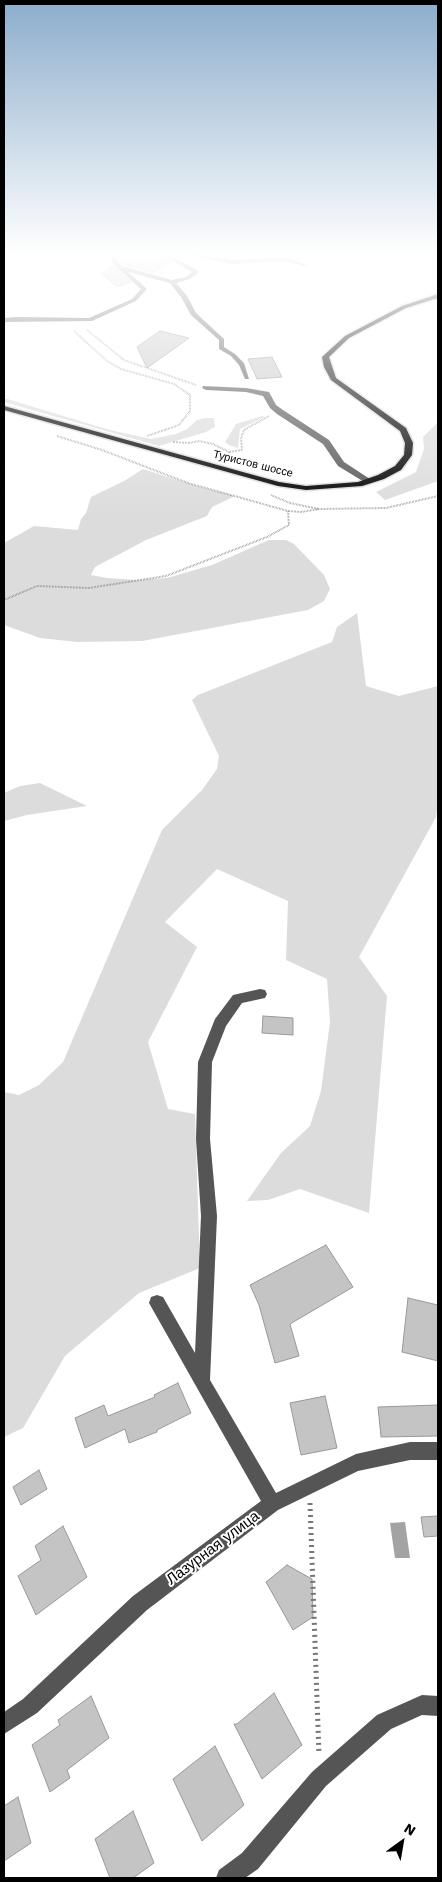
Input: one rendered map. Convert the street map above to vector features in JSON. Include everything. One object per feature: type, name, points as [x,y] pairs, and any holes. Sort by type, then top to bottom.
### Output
[{"type":"main road","name":"Туристов шоссе","points":[[4,408],[278,484],[306,488],[334,487],[369,481],[398,468],[408,455],[409,443],[403,430],[333,379],[327,368],[325,357],[342,342]]},
{"type":"street","points":[[222,342],[221,348],[233,355],[242,364],[247,378]]},
{"type":"street","points":[[206,388],[246,390],[266,394],[273,406],[280,412],[326,442],[341,464],[369,481]]},
{"type":"street","points":[[202,1383],[209,1216],[203,1139],[205,1062],[220,1022],[238,999],[260,994]]},
{"type":"street","name":"Лазурная улица","points":[[4,1724],[30,1706],[140,1603],[272,1504],[157,1303]]},
{"type":"street","points":[[272,1504],[356,1463],[410,1451],[438,1451]]},
{"type":"street","points":[[227,1878],[250,1861],[319,1779],[384,1722],[422,1706],[438,1706]]},
{"type":"path","points":[[87,342],[107,361],[120,369],[174,384],[190,395],[190,411],[179,425],[146,436],[154,438]]},
{"type":"path","points":[[102,342],[124,360],[206,388]]},
{"type":"path","points":[[168,441],[205,442],[223,447],[229,452],[242,450],[241,438],[244,430],[269,416]]},
{"type":"path","points":[[53,434],[102,450],[174,478],[288,511],[386,508],[438,496]]},
{"type":"path","points":[[228,458],[229,452]]},
{"type":"path","points":[[253,477],[266,492],[290,503],[319,509]]},
{"type":"path","points":[[4,600],[37,586],[89,588],[166,576],[274,533],[289,525],[288,511]]},
{"type":"path","points":[[310,1485],[319,1779]]},
{"type":"shaded area","points":[[4,398],[110,430],[151,439],[176,434],[187,429],[197,420],[205,418],[214,418],[215,427],[206,432],[159,446],[4,402]]},
{"type":"shaded area","points":[[262,416],[265,417],[240,429],[238,448],[225,442],[236,424]]},
{"type":"shaded area","points":[[438,422],[438,481],[385,500],[376,492],[416,472],[424,449],[423,437]]},
{"type":"shaded area","points":[[143,469],[235,496],[212,507],[207,516],[146,540],[95,567],[91,575],[137,580],[167,578],[212,565],[269,540],[286,540],[294,544],[324,575],[330,589],[324,601],[308,610],[142,641],[77,642],[40,638],[4,625],[4,543],[34,526],[78,530],[91,497],[124,481]]},
{"type":"shaded area","points":[[357,613],[366,686],[399,696],[438,686],[438,799],[436,817],[359,957],[387,996],[369,1213],[300,1189],[268,1200],[247,1201],[281,1153],[310,1126],[321,1091],[330,1022],[327,979],[286,960],[288,901],[217,869],[165,922],[197,947],[148,1042],[168,1109],[195,1114],[200,1268],[139,1293],[65,1356],[23,1428],[4,1437],[4,1092],[19,1095],[39,1085],[63,1062],[162,830],[202,790],[217,769],[219,756],[192,700],[198,695],[332,642],[337,627]]},
{"type":"shaded area","points":[[40,783],[87,806],[27,815],[4,821],[4,793],[20,786]]},
{"type":"shaded area","points":[[405,1522],[410,1558],[395,1558],[390,1523]]},
{"type":"building","points":[[144,342],[184,342],[147,368],[137,347]]},
{"type":"building","points":[[272,357],[282,377],[257,379],[248,359]]},
{"type":"building","points":[[263,1016],[293,1018],[293,1035],[262,1033]]},
{"type":"building","points":[[326,1245],[353,1287],[290,1324],[299,1356],[275,1363],[259,1305],[250,1285]]},
{"type":"building","points":[[408,1298],[438,1305],[438,1361],[402,1352]]},
{"type":"building","points":[[178,1383],[191,1413],[157,1430],[157,1432],[129,1443],[125,1429],[85,1448],[75,1418],[104,1405],[108,1416],[155,1397],[154,1395]]},
{"type":"building","points":[[325,1396],[337,1448],[301,1455],[290,1403]]},
{"type":"building","points":[[438,1405],[438,1436],[381,1437],[378,1407]]},
{"type":"building","points":[[39,1470],[47,1489],[21,1505],[13,1487]]},
{"type":"building","points":[[438,1516],[438,1536],[424,1537],[421,1517]]},
{"type":"building","points":[[63,1526],[87,1577],[36,1615],[18,1576],[41,1560],[35,1546]]},
{"type":"building","points":[[287,1565],[312,1579],[313,1617],[293,1630],[266,1582]]},
{"type":"building","points":[[274,1693],[302,1745],[262,1779],[234,1724],[237,1724]]},
{"type":"building","points":[[91,1696],[109,1738],[67,1770],[70,1778],[50,1792],[32,1745],[60,1725],[58,1720]]},
{"type":"building","points":[[215,1746],[244,1805],[202,1841],[173,1779]]},
{"type":"building","points":[[18,1797],[31,1843],[4,1861],[4,1806]]},
{"type":"building","points":[[133,1811],[154,1863],[133,1878],[110,1878],[95,1839]]}]
